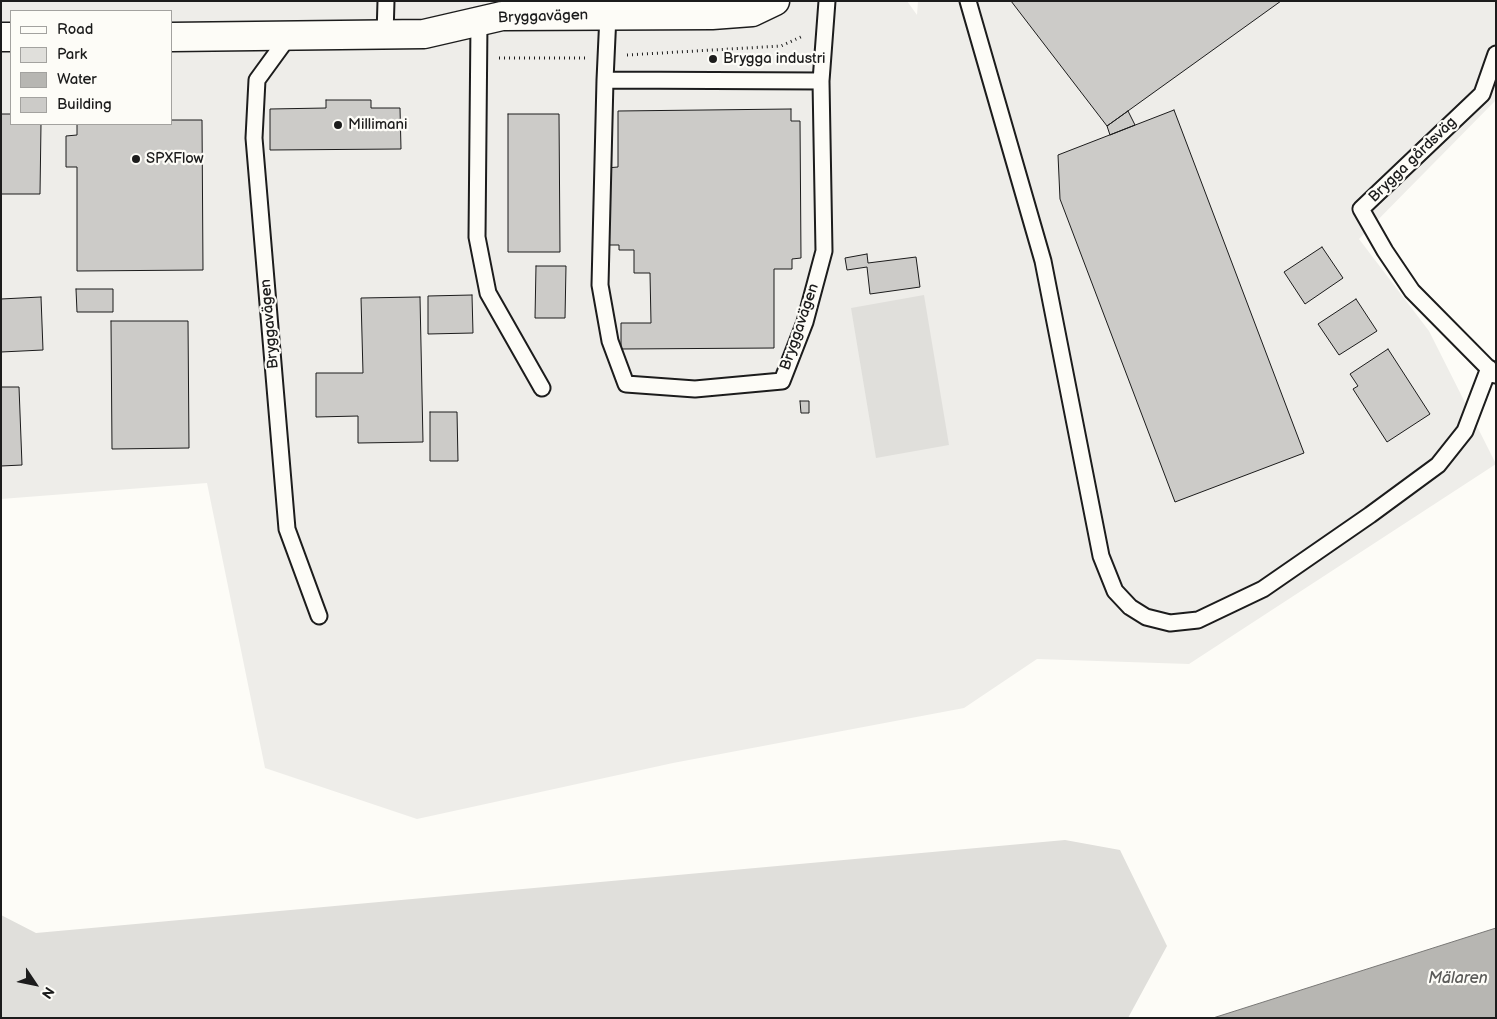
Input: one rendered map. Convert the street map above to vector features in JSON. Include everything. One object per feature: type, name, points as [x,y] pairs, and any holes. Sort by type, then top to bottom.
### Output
[{"type":"main road","name":"Bryggavägen","points":[[172,37],[424,34],[502,16],[712,15],[752,12],[775,1]]},
{"type":"lane","points":[[385,35],[386,1]]},
{"type":"lane","name":"Bryggavägen","points":[[608,15],[600,286],[610,341],[626,384],[695,389],[782,381],[805,322],[824,251],[821,80],[827,1]]},
{"type":"lane","points":[[968,1],[1043,261],[1101,556],[1116,591],[1130,606],[1146,617],[1170,623],[1198,620],[1263,589],[1438,465],[1465,431],[1492,372]]},
{"type":"lane","name":"Bryggavägen","points":[[478,22],[477,237],[488,294],[542,388]]},
{"type":"lane","name":"Bryggavägen","points":[[289,36],[257,80],[254,138],[287,529],[320,616]]},
{"type":"lane","name":"Brygga gårdsväg","points":[[1492,372],[1412,290],[1385,251],[1361,209],[1482,94],[1496,54]]},
{"type":"lane","points":[[605,80],[821,80]]},
{"type":"path","points":[[478,58],[578,58],[781,46],[826,25]]},
{"type":"shaded area","points":[[1,1],[907,1],[917,15],[918,1],[1496,1],[1496,100],[1359,239],[1429,331],[1496,464],[1189,664],[1037,659],[964,708],[673,763],[417,819],[265,768],[207,483],[1,499]]},
{"type":"green space","points":[[924,295],[949,445],[876,458],[851,308]]},
{"type":"green space","points":[[1065,840],[1120,850],[1167,946],[1128,1018],[1,1018],[1,915],[36,933]]},
{"type":"water","name":"Mälaren","points":[[1496,928],[1496,1018],[1213,1018]]},
{"type":"building","points":[[1011,1],[1281,1],[1107,126]]},
{"type":"building","points":[[326,100],[371,100],[371,108],[400,108],[401,149],[270,150],[270,109],[326,108]]},
{"type":"building","points":[[791,109],[791,121],[800,121],[801,258],[792,259],[792,269],[774,269],[774,348],[621,349],[621,323],[651,323],[650,273],[634,273],[634,250],[619,250],[619,245],[606,245],[606,168],[618,167],[618,111]]},
{"type":"building","points":[[1174,110],[1304,453],[1175,502],[1060,199],[1058,155]]},
{"type":"building","points":[[1128,111],[1135,125],[1110,135],[1107,126]]},
{"type":"building","points":[[1,114],[10,114],[10,125],[41,125],[40,194],[1,194]]},
{"type":"building","points":[[508,114],[559,114],[560,252],[508,252]]},
{"type":"building","points":[[172,120],[202,120],[203,270],[77,271],[77,167],[66,167],[66,136],[77,135],[77,125],[172,125]]},
{"type":"building","points":[[1322,247],[1343,278],[1305,304],[1284,272]]},
{"type":"building","points":[[867,254],[868,263],[916,257],[920,287],[870,294],[867,267],[847,270],[845,258]]},
{"type":"building","points":[[536,266],[566,266],[565,318],[535,318]]},
{"type":"building","points":[[76,289],[113,289],[113,312],[77,312]]},
{"type":"building","points":[[472,295],[473,333],[428,334],[428,296]]},
{"type":"building","points":[[41,297],[43,350],[1,352],[1,299]]},
{"type":"building","points":[[420,297],[423,442],[358,443],[358,416],[316,417],[316,373],[363,373],[361,298]]},
{"type":"building","points":[[1356,299],[1377,331],[1339,355],[1318,324]]},
{"type":"building","points":[[111,321],[188,321],[189,448],[112,449]]},
{"type":"building","points":[[1388,349],[1430,414],[1387,442],[1353,389],[1358,386],[1350,374]]},
{"type":"building","points":[[1,387],[19,387],[22,465],[1,466]]},
{"type":"building","points":[[800,401],[809,401],[809,413],[801,413]]},
{"type":"building","points":[[430,412],[457,412],[458,461],[430,461]]},
{"type":"place","name":"Brygga industri","points":[[713,59]]},
{"type":"place","name":"Millimani","points":[[338,125]]},
{"type":"place","name":"SPXFlow","points":[[136,159]]}]
